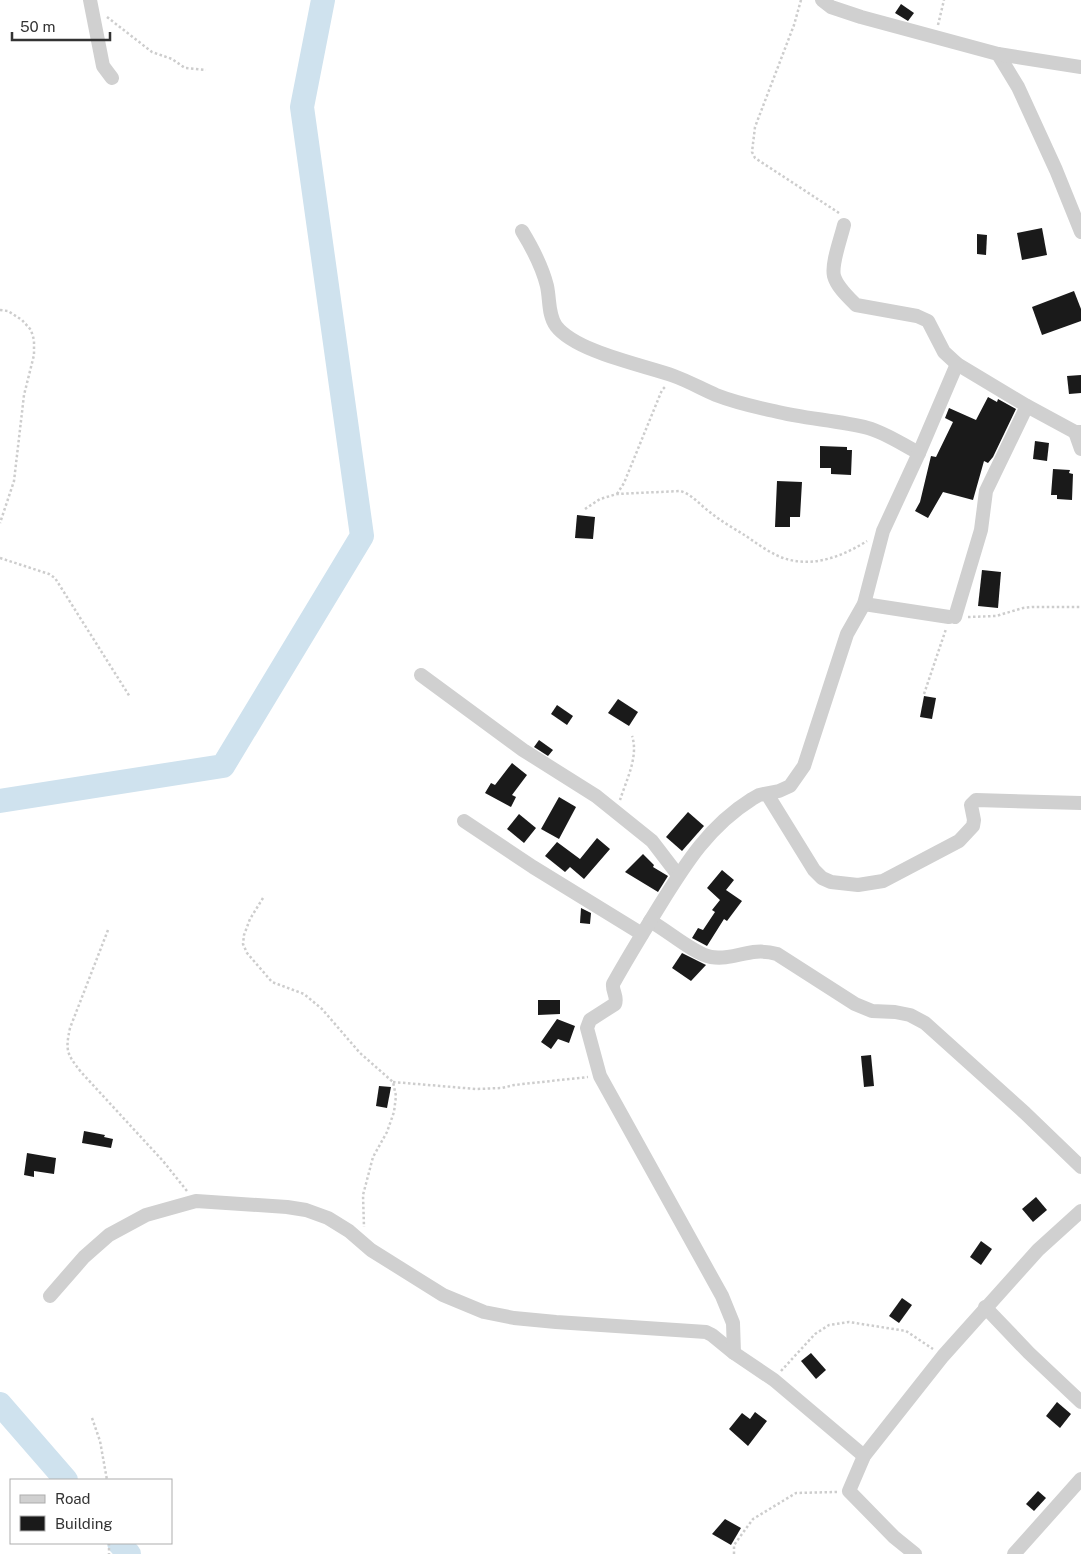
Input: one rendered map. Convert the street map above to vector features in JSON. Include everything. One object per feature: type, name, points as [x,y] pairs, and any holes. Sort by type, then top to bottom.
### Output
[{"type":"street","points":[[822,0],[831,7],[936,38],[998,54],[1081,67]]},
{"type":"street","points":[[90,2],[102,66],[112,78]]},
{"type":"street","points":[[998,54],[1018,87],[1056,170],[1081,232]]},
{"type":"street","points":[[844,225],[834,270],[835,278],[856,305],[916,316],[928,321],[944,352],[957,364],[1026,406],[1078,432],[1081,448]]},
{"type":"street","points":[[522,231],[535,251],[542,270],[551,316],[555,325],[565,336],[584,346],[674,376],[718,396],[776,412],[870,429],[886,435],[919,453]]},
{"type":"street","points":[[734,1353],[733,1323],[722,1296],[600,1076],[587,1031],[588,1024],[590,1020],[615,1004],[616,999],[612,985],[690,856],[707,836],[746,803],[759,795],[790,786],[799,776],[804,766],[847,634],[864,604],[883,531],[957,364]]},
{"type":"street","points":[[864,604],[952,617],[981,530],[986,491],[1026,406]]},
{"type":"street","points":[[421,675],[490,727],[596,796],[652,841],[678,875]]},
{"type":"street","points":[[767,794],[814,870],[822,878],[831,882],[858,885],[883,881],[959,841],[973,826],[974,820],[970,805],[973,801],[1081,803]]},
{"type":"street","points":[[464,821],[533,867],[642,934]]},
{"type":"street","points":[[650,921],[704,955],[722,957],[755,951],[768,951],[777,954],[854,1004],[872,1011],[910,1015],[925,1023],[1025,1113],[1081,1167]]},
{"type":"street","points":[[50,1296],[84,1257],[109,1235],[146,1215],[196,1201],[306,1210],[328,1218],[349,1231],[371,1250],[435,1291],[484,1312],[531,1320],[706,1332],[774,1380],[864,1456]]},
{"type":"street","points":[[915,1554],[894,1537],[849,1492],[864,1456],[943,1356],[985,1307],[1038,1250],[1081,1211]]},
{"type":"street","points":[[985,1307],[1029,1353],[1081,1402]]},
{"type":"street","points":[[1014,1554],[1081,1479]]},
{"type":"path","points":[[801,0],[794,25],[754,127],[752,154],[841,214],[844,225]]},
{"type":"path","points":[[936,38],[944,0]]},
{"type":"path","points":[[90,2],[152,52],[172,59],[186,68],[206,70]]},
{"type":"path","points":[[0,310],[8,311],[22,320],[32,330],[34,355],[24,395],[14,481],[0,523]]},
{"type":"path","points":[[617,494],[624,483],[662,390],[674,376]]},
{"type":"path","points":[[585,509],[600,499],[617,494],[683,492],[712,514],[759,544],[777,555],[795,561],[821,561],[837,557],[883,531]]},
{"type":"path","points":[[0,558],[49,574],[55,578],[130,697]]},
{"type":"path","points":[[924,694],[952,617],[996,616],[1032,606],[1081,607]]},
{"type":"path","points":[[616,812],[634,756],[632,736]]},
{"type":"path","points":[[264,898],[250,919],[244,935],[243,944],[247,953],[272,982],[304,994],[322,1009],[360,1053],[393,1082],[476,1089],[502,1088],[514,1085],[600,1076]]},
{"type":"path","points":[[108,930],[70,1028],[66,1045],[70,1058],[100,1094],[163,1161],[196,1201]]},
{"type":"path","points":[[365,1229],[363,1195],[373,1157],[387,1132],[394,1112],[396,1096],[393,1082]]},
{"type":"path","points":[[774,1380],[816,1334],[829,1325],[849,1322],[906,1331],[943,1356]]},
{"type":"path","points":[[92,1418],[100,1441],[107,1479]]},
{"type":"path","points":[[734,1554],[734,1545],[754,1519],[796,1493],[805,1491],[849,1492]]},
{"type":"building","points":[[901,4],[914,13],[908,21],[895,13]]},
{"type":"building","points":[[1042,228],[1047,255],[1022,260],[1017,233]]},
{"type":"building","points":[[977,234],[987,235],[986,255],[977,254]]},
{"type":"building","points":[[1074,291],[1081,309],[1081,321],[1042,335],[1032,307]]},
{"type":"building","points":[[1081,375],[1081,393],[1069,394],[1067,376]]},
{"type":"building","points":[[988,397],[997,402],[998,399],[1016,409],[993,457],[988,463],[984,461],[973,500],[943,492],[928,518],[915,511],[920,502],[931,456],[936,457],[953,422],[945,418],[949,408],[976,420]]},
{"type":"building","points":[[1035,441],[1049,443],[1047,461],[1033,459]]},
{"type":"building","points":[[820,446],[847,447],[847,450],[852,450],[851,475],[831,474],[831,468],[820,468]]},
{"type":"building","points":[[1053,469],[1070,470],[1069,473],[1073,474],[1072,500],[1057,499],[1057,495],[1051,495]]},
{"type":"building","points":[[777,481],[802,482],[800,517],[790,517],[790,527],[775,527]]},
{"type":"building","points":[[577,515],[595,517],[593,539],[575,538]]},
{"type":"building","points":[[982,570],[1001,572],[998,608],[978,606]]},
{"type":"building","points":[[924,696],[936,698],[932,719],[920,717]]},
{"type":"building","points":[[618,699],[638,712],[629,726],[608,713]]},
{"type":"building","points":[[557,705],[573,716],[567,725],[551,714]]},
{"type":"building","points":[[539,740],[553,750],[548,756],[534,747]]},
{"type":"building","points":[[512,763],[527,775],[512,795],[516,797],[511,807],[485,793],[491,783],[495,785]]},
{"type":"building","points":[[559,797],[576,807],[559,839],[541,829]]},
{"type":"building","points":[[688,812],[704,826],[682,851],[666,837]]},
{"type":"building","points":[[519,814],[536,828],[524,843],[507,829]]},
{"type":"building","points":[[597,838],[610,849],[584,879],[570,867],[565,872],[545,856],[557,842],[580,859]]},
{"type":"building","points":[[643,854],[654,865],[653,867],[668,876],[658,892],[625,872]]},
{"type":"building","points":[[722,870],[734,880],[726,890],[742,901],[727,921],[724,919],[707,946],[692,938],[698,928],[703,930],[715,912],[712,910],[720,900],[707,888]]},
{"type":"building","points":[[581,908],[591,913],[590,924],[580,923]]},
{"type":"building","points":[[682,953],[706,965],[691,981],[672,968]]},
{"type":"building","points":[[538,1000],[560,1000],[560,1014],[538,1015]]},
{"type":"building","points":[[557,1019],[575,1026],[569,1043],[558,1039],[551,1049],[541,1042]]},
{"type":"building","points":[[871,1055],[874,1086],[864,1087],[861,1056]]},
{"type":"building","points":[[379,1086],[391,1087],[387,1108],[376,1106]]},
{"type":"building","points":[[84,1131],[105,1135],[104,1137],[113,1139],[111,1148],[82,1143]]},
{"type":"building","points":[[27,1153],[56,1158],[54,1174],[34,1171],[34,1177],[24,1175]]},
{"type":"building","points":[[1036,1197],[1047,1210],[1033,1222],[1022,1209]]},
{"type":"building","points":[[981,1241],[992,1249],[981,1265],[970,1257]]},
{"type":"building","points":[[902,1298],[912,1305],[899,1323],[889,1316]]},
{"type":"building","points":[[811,1353],[826,1370],[816,1379],[801,1361]]},
{"type":"building","points":[[1057,1402],[1071,1414],[1060,1428],[1046,1416]]},
{"type":"building","points":[[755,1412],[767,1421],[748,1446],[729,1429],[742,1413],[750,1419]]},
{"type":"building","points":[[1038,1491],[1046,1498],[1034,1511],[1026,1504]]},
{"type":"building","points":[[725,1519],[741,1528],[731,1545],[712,1534]]},
{"type":"waterway","points":[[0,801],[223,766],[362,536],[302,107],[323,0]]},
{"type":"waterway","points":[[0,1404],[65,1479]]},
{"type":"waterway","points":[[120,1544],[129,1554]]}]
